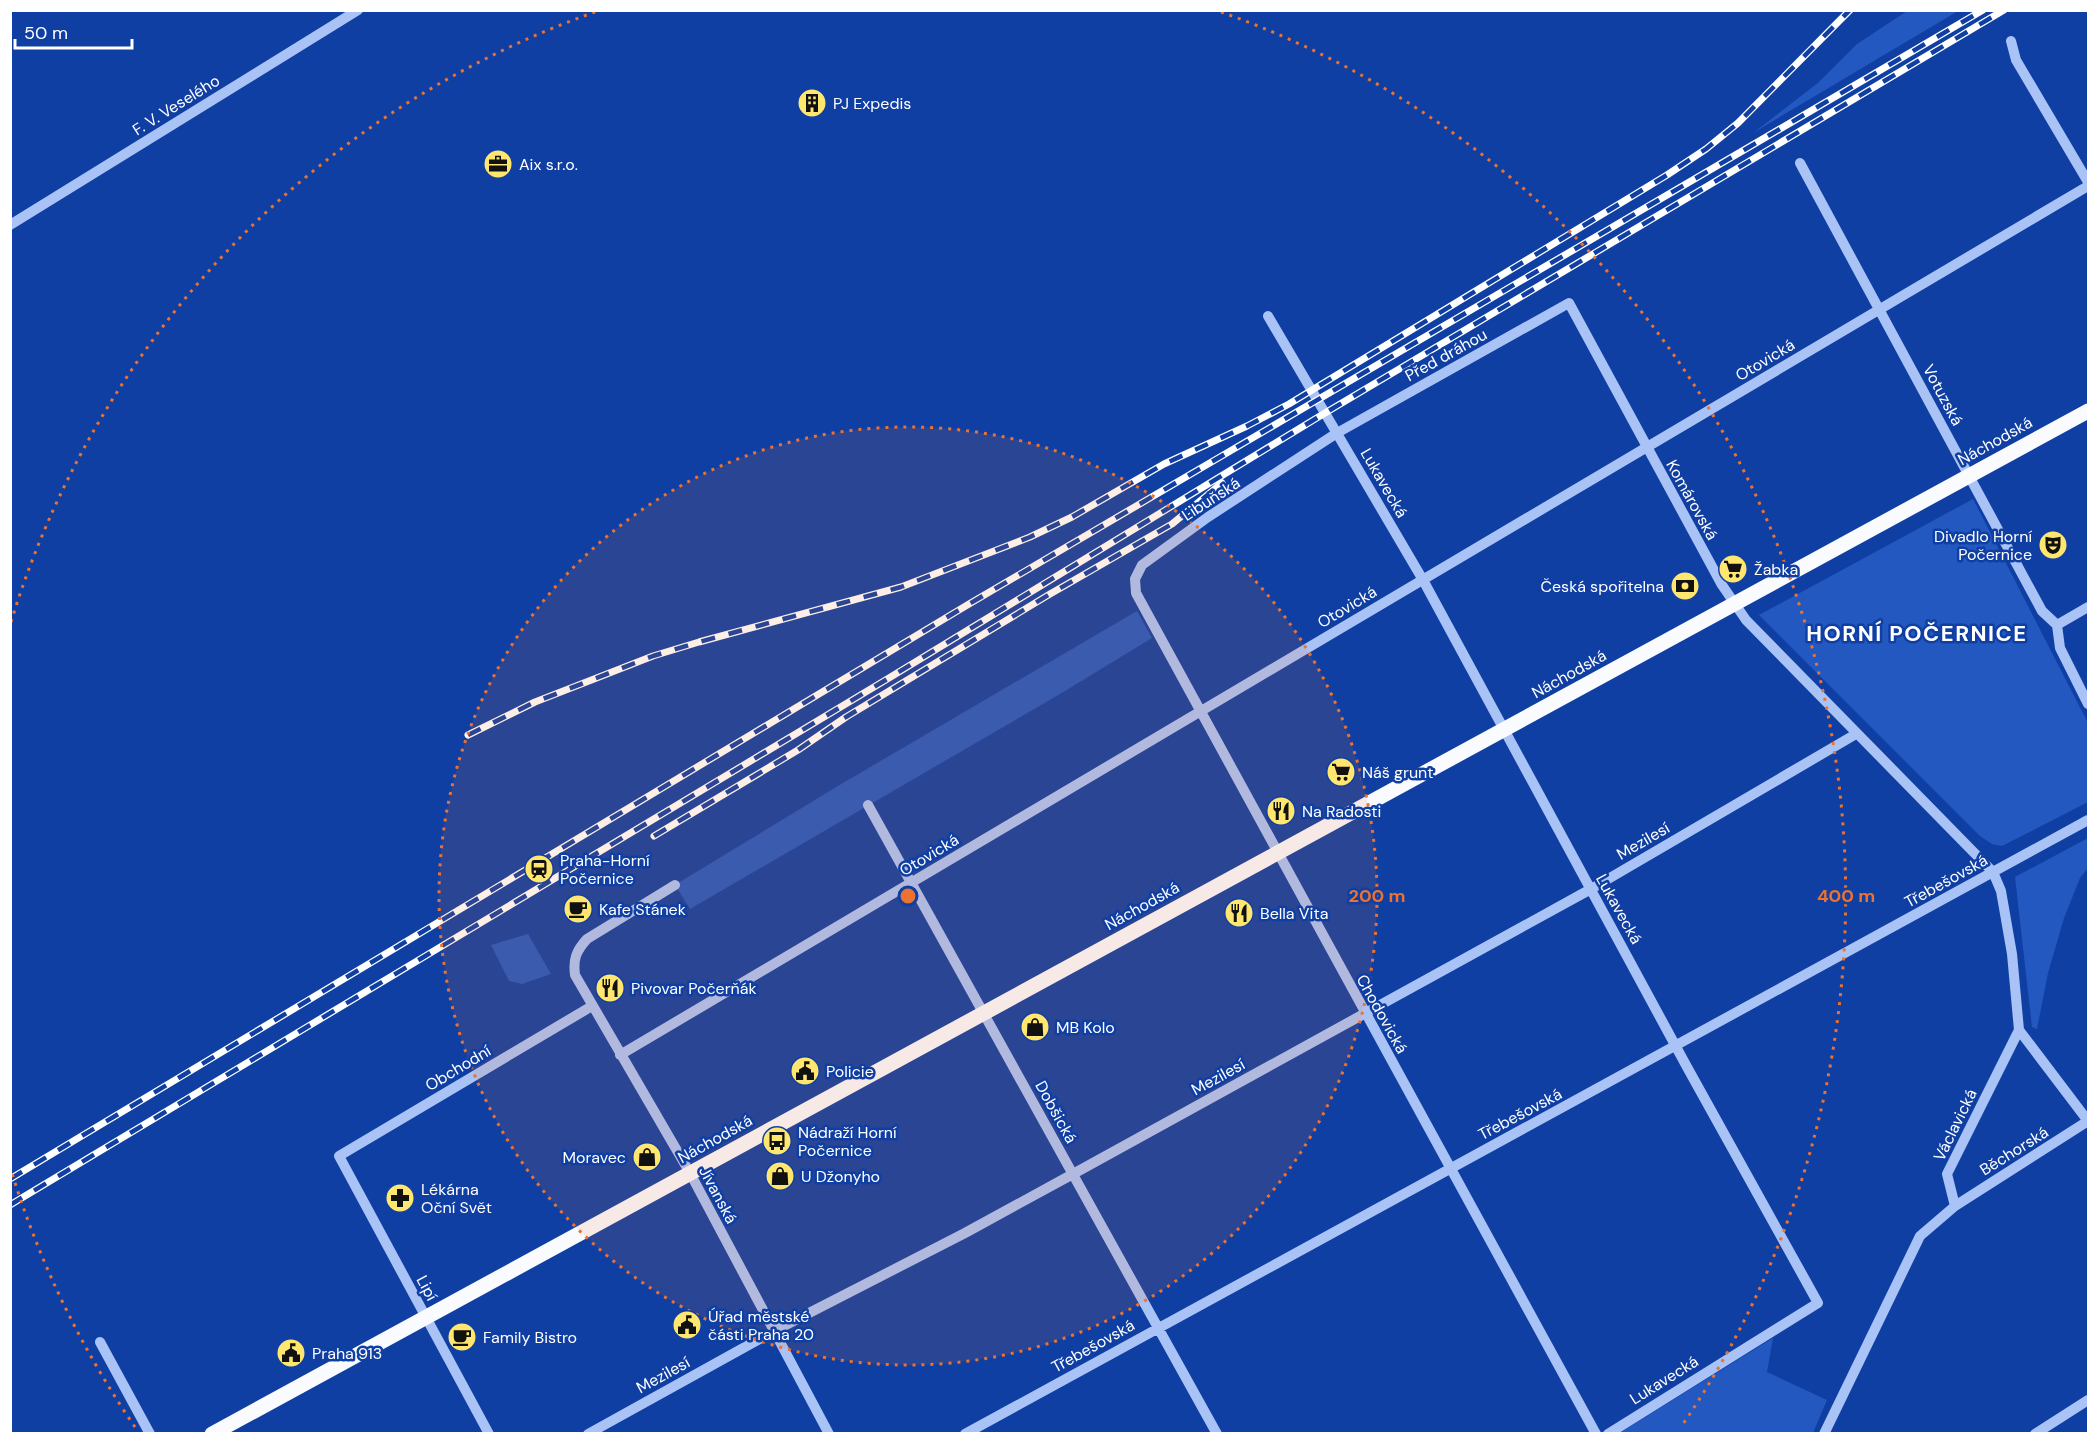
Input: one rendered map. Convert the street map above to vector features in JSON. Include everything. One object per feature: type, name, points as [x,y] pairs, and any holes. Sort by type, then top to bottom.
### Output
[{"type":"main road","name":"Náchodská","points":[[212,1434],[2088,411]]},
{"type":"street","name":"F. V. Veselého","points":[[10,225],[358,10]]},
{"type":"street","points":[[2011,41],[2016,60],[2088,184]]},
{"type":"street","name":"Votuzská","points":[[1800,163],[2042,611],[2057,625],[2060,648],[2088,704]]},
{"type":"street","name":"Otovická","points":[[620,1055],[2088,184]]},
{"type":"street","name":"Před dráhou","points":[[1337,434],[1569,303]]},
{"type":"street","name":"Komárovská","points":[[1569,303],[1722,585],[1746,620],[1993,872]]},
{"type":"street","name":"Lukavecká","points":[[1268,316],[1423,580],[1818,1303],[1608,1434]]},
{"type":"street","name":"Libuňská","points":[[1144,609],[1136,593],[1135,579],[1142,565],[1208,517],[1337,434]]},
{"type":"street","points":[[2057,625],[2088,608]]},
{"type":"street","name":"Chodovická","points":[[1144,609],[1202,711],[1277,853],[1596,1434]]},
{"type":"street","name":"Mezilesí","points":[[588,1434],[774,1331],[965,1233],[1591,889],[1856,734]]},
{"type":"street","name":"Dobšická","points":[[868,805],[1217,1434]]},
{"type":"street","name":"Třebešovská","points":[[965,1434],[2088,820]]},
{"type":"street","points":[[1993,872],[2001,891],[2012,954],[2019,1030],[2088,1121]]},
{"type":"street","name":"Jívanská","points":[[675,885],[587,939],[578,949],[573,961],[574,975],[690,1173],[830,1434]]},
{"type":"street","name":"Obchodní","points":[[339,1156],[592,1006]]},
{"type":"street","name":"Václavická","points":[[1955,1206],[1947,1174],[2019,1030]]},
{"type":"street","name":"Běchorská","points":[[1955,1206],[2088,1121]]},
{"type":"street","name":"Lipí","points":[[339,1156],[489,1434]]},
{"type":"street","points":[[1824,1434],[1920,1236],[1955,1206]]},
{"type":"street","points":[[100,1342],[150,1434]]},
{"type":"street","points":[[2035,1434],[2088,1400]]},
{"type":"shaded area","points":[[1907,11],[1958,11],[1753,133],[1819,82],[1857,44]]},
{"type":"shaded area","points":[[1973,499],[2088,723],[2088,802],[2002,846],[1992,844],[1980,836],[1759,615]]},
{"type":"shaded area","points":[[1137,611],[1152,638],[690,909],[675,885],[678,883],[843,783]]},
{"type":"shaded area","points":[[2088,838],[2088,868],[2080,878],[2064,918],[2048,973],[2037,1029],[2032,1027],[2015,877]]},
{"type":"shaded area","points":[[528,934],[551,974],[522,984],[509,981],[491,945]]},
{"type":"shaded area","points":[[1773,1338],[1767,1372],[1827,1400],[1813,1433],[1618,1434]]},
{"type":"railway","points":[[468,735],[535,702],[653,656],[901,587],[1030,537],[1072,517],[1164,464],[1289,404],[1667,175],[1706,149],[1738,123],[1850,10]]},
{"type":"railway","points":[[10,1179],[969,604],[1983,10]]},
{"type":"railway","points":[[10,1205],[884,681],[1325,413],[2004,10]]},
{"type":"railway","points":[[654,836],[1050,594],[1172,524],[1222,483]]},
{"type":"place","name":"PJ Expedis","points":[[812,103]]},
{"type":"place","name":"Aix s.r.o.","points":[[498,164]]},
{"type":"place","name":"Divadlo Horní Počernice","points":[[2053,545]]},
{"type":"place","name":"Žabka","points":[[1733,569]]},
{"type":"place","name":"Česká spořitelna","points":[[1685,586]]},
{"type":"place","name":"Náš grunt","points":[[1341,772]]},
{"type":"place","name":"Na Radosti","points":[[1281,811]]},
{"type":"place","name":"Praha-Horní Počernice","points":[[539,869]]},
{"type":"place","name":"Kafe Stánek","points":[[578,909]]},
{"type":"place","name":"Bella Vita","points":[[1239,913]]},
{"type":"place","name":"Pivovar Počerňák","points":[[610,988]]},
{"type":"place","name":"MB Kolo","points":[[1035,1027]]},
{"type":"place","name":"Policie","points":[[805,1071]]},
{"type":"place","name":"Nádraží Horní Počernice","points":[[777,1141]]},
{"type":"place","name":"Moravec","points":[[647,1157]]},
{"type":"place","name":"U Džonyho","points":[[780,1176]]},
{"type":"place","name":"Lékárna Oční Svět","points":[[400,1198]]},
{"type":"place","name":"Úřad městské části Praha 20","points":[[687,1325]]},
{"type":"place","name":"Family Bistro","points":[[462,1337]]},
{"type":"place","name":"Praha 913","points":[[291,1353]]},
{"type":"district","name":"HORNÍ POČERNICE","points":[[1917,633]]}]
